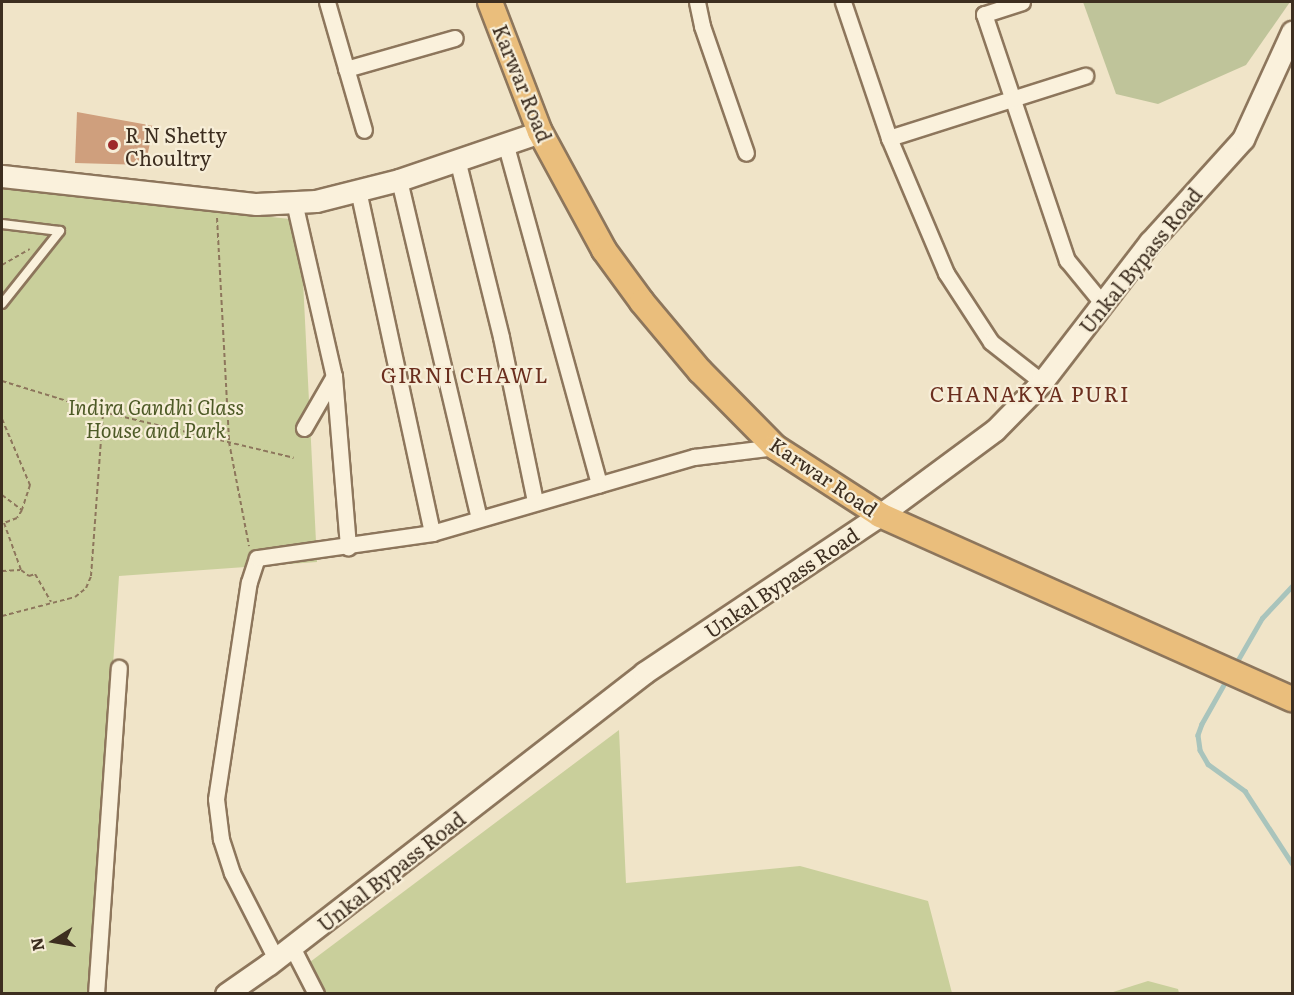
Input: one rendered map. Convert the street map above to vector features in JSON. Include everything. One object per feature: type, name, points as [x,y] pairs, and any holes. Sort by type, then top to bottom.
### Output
[{"type":"highway","name":"Karwar Road","points":[[490,2],[540,132],[604,250],[642,302],[700,371],[775,447],[880,515],[1293,699]]},
{"type":"main road","name":"Unkal Bypass Road","points":[[230,992],[284,953],[644,673],[880,515],[995,429],[1042,382],[1150,242],[1243,139],[1293,32]]},
{"type":"main road","points":[[2,176],[256,204],[294,202],[399,180],[457,159],[506,146],[540,132]]},
{"type":"street","points":[[327,2],[364,130]]},
{"type":"street","points":[[697,2],[702,26],[746,153]]},
{"type":"street","points":[[843,2],[889,138],[946,273],[970,315],[991,342],[1042,382]]},
{"type":"street","points":[[1022,2],[982,8],[1010,98],[1067,260],[1103,304]]},
{"type":"street","points":[[346,69],[455,38]]},
{"type":"street","points":[[889,138],[1085,76]]},
{"type":"street","points":[[506,146],[599,484]]},
{"type":"street","points":[[457,159],[501,337],[535,501]]},
{"type":"street","points":[[399,180],[479,519]]},
{"type":"street","points":[[358,190],[432,533]]},
{"type":"street","points":[[294,202],[334,376],[348,547]]},
{"type":"street","points":[[304,428],[334,376]]},
{"type":"street","points":[[316,993],[284,953],[232,873],[221,839],[216,799],[249,582],[257,558],[348,547],[432,533],[535,501],[694,457],[775,447]]},
{"type":"street","points":[[96,993],[118,668]]},
{"type":"lane","points":[[2,224],[60,231],[2,304]]},
{"type":"path","points":[[216,200],[229,442],[248,543],[257,558]]},
{"type":"path","points":[[2,265],[40,243]]},
{"type":"path","points":[[27,260],[34,252]]},
{"type":"path","points":[[2,381],[103,412],[294,458]]},
{"type":"path","points":[[2,616],[75,597],[91,576],[103,412]]},
{"type":"path","points":[[2,419],[30,485],[22,510],[17,518],[4,524],[2,531]]},
{"type":"path","points":[[2,495],[22,510]]},
{"type":"path","points":[[4,524],[21,570],[29,576],[35,574],[51,602]]},
{"type":"path","points":[[2,571],[21,570]]},
{"type":"green space","points":[[1083,2],[1290,2],[1246,65],[1158,104],[1116,94]]},
{"type":"green space","name":"Indira Gandhi Glass House and Park","points":[[2,189],[300,220],[317,562],[119,576],[91,993],[2,993]]},
{"type":"green space","points":[[619,730],[626,883],[800,866],[928,901],[952,993],[307,994],[298,971]]},
{"type":"green space","points":[[1148,981],[1178,989],[1179,993],[1110,993]]},
{"type":"building","name":"R N Shetty Choultry","points":[[77,112],[154,126],[145,165],[75,163]]},
{"type":"waterway","points":[[1235,665],[1262,618],[1292,586]]},
{"type":"waterway","points":[[1228,678],[1202,724],[1198,735],[1200,750],[1208,764],[1245,791],[1292,863]]},
{"type":"place","name":"R N Shetty Choultry","points":[[113,145]]},
{"type":"district","name":"GIRNI CHAWL","points":[[465,374]]},
{"type":"district","name":"CHANAKYA PURI","points":[[1030,393]]}]
